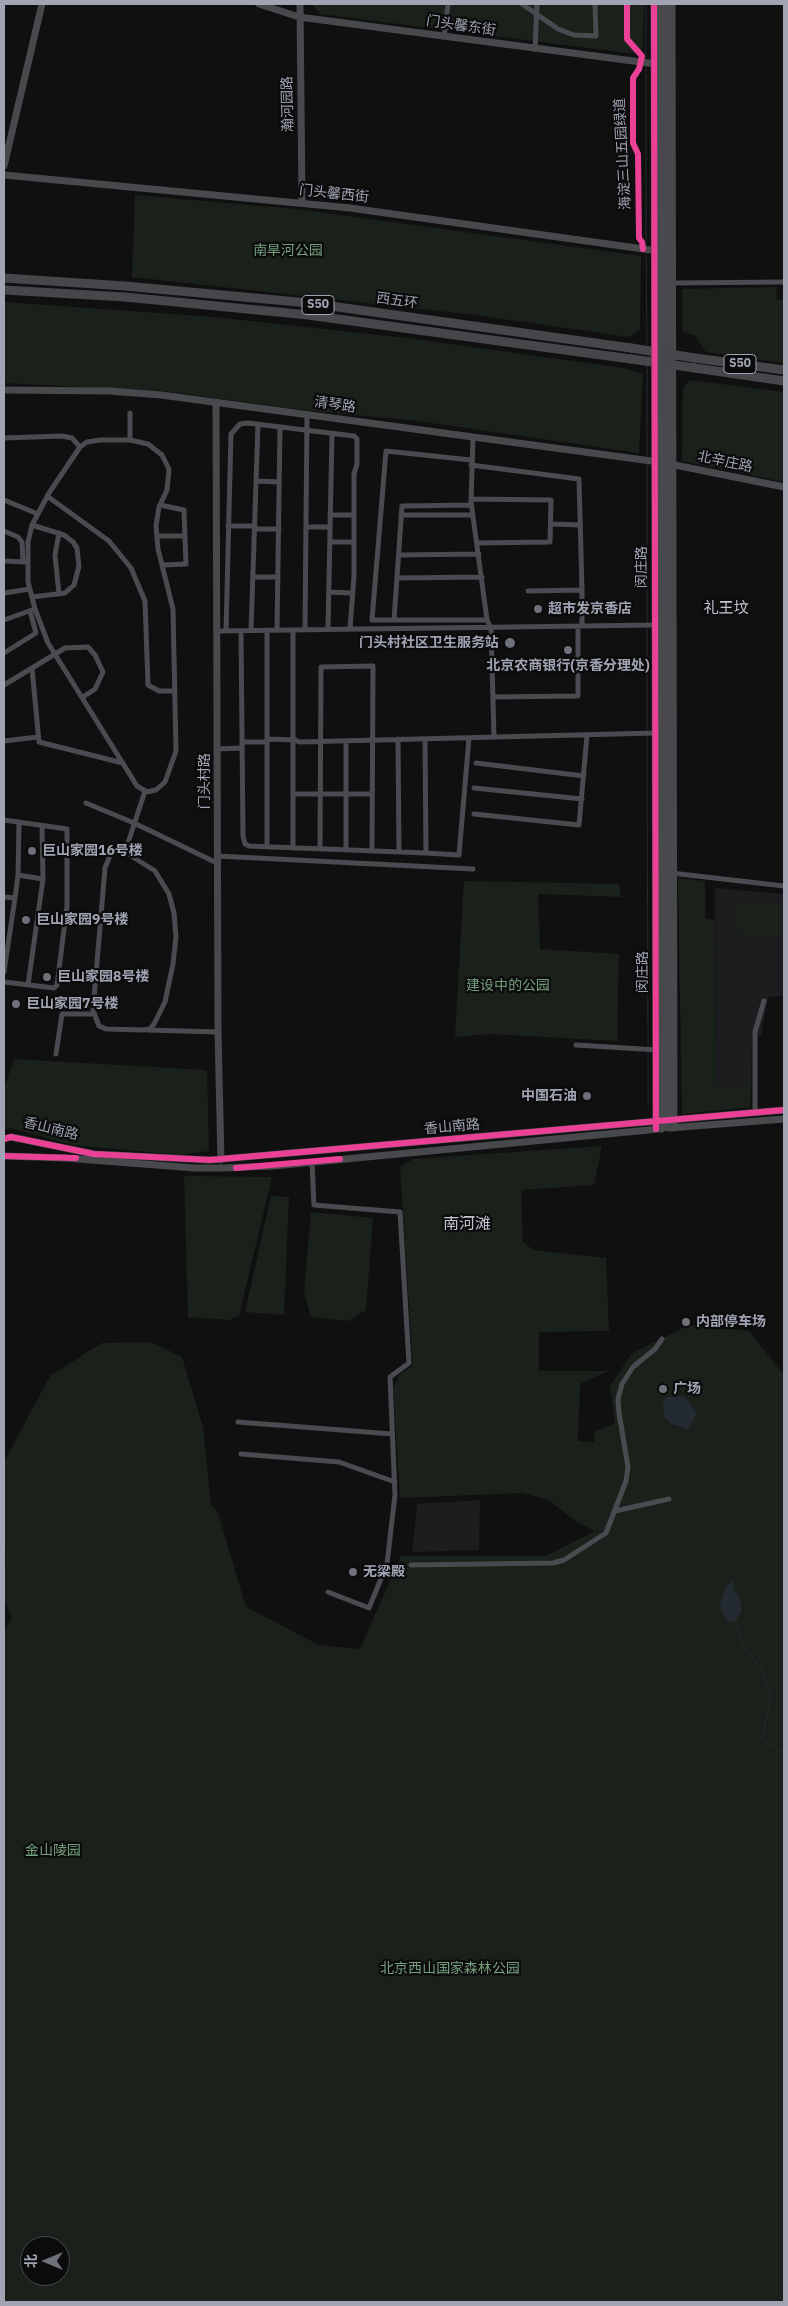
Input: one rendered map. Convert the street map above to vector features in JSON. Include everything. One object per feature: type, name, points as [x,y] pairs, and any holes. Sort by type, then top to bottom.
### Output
[{"type":"highway","name":"西五环","points":[[4,278],[144,287],[308,303],[784,370]]},
{"type":"highway","name":"西五环","points":[[4,290],[125,297],[298,314],[784,381]]},
{"type":"street","points":[[4,166],[42,4]]},
{"type":"street","name":"门头馨东街","points":[[260,4],[300,17],[652,64]]},
{"type":"street","name":"瀚河园路","points":[[300,4],[302,203]]},
{"type":"street","points":[[444,37],[448,4]]},
{"type":"street","points":[[522,4],[558,29],[574,35],[596,36],[596,4]]},
{"type":"street","points":[[535,49],[538,4]]},
{"type":"street","name":"闵庄路","points":[[654,4],[652,64],[664,463],[670,873],[665,1125]]},
{"type":"street","name":"闵庄路","points":[[652,64],[660,4]]},
{"type":"street","name":"闵庄路","points":[[659,1050],[666,4]]},
{"type":"street","name":"闵庄路","points":[[665,1125],[659,1050],[655,626],[672,283],[672,4]]},
{"type":"street","name":"门头馨西街","points":[[4,175],[350,208],[658,251]]},
{"type":"street","points":[[672,283],[784,282]]},
{"type":"street","name":"清琴路","points":[[4,390],[109,391],[216,402],[664,463]]},
{"type":"street","name":"门头村路","points":[[216,402],[218,1032],[221,1160]]},
{"type":"street","points":[[130,413],[130,440]]},
{"type":"street","points":[[304,630],[306,414]]},
{"type":"street","points":[[226,631],[230,434],[240,424],[258,424],[332,433],[354,436],[357,439],[350,629]]},
{"type":"street","points":[[251,630],[258,424]]},
{"type":"street","points":[[277,630],[280,427]]},
{"type":"street","points":[[328,630],[332,433]]},
{"type":"street","points":[[4,438],[62,436],[72,438],[80,447]]},
{"type":"street","points":[[473,437],[471,502],[487,620],[491,628],[494,737]]},
{"type":"street","points":[[25,562],[32,525],[47,496],[80,447],[87,442],[100,440],[130,440],[148,444],[162,455],[169,470],[167,490],[160,505],[156,526],[162,565],[173,609],[176,751],[165,782],[156,790],[145,791],[137,786],[55,654],[32,610]]},
{"type":"street","points":[[487,620],[372,620],[386,451],[579,479],[582,590],[578,696],[493,697]]},
{"type":"street","name":"北辛庄路","points":[[664,463],[784,488]]},
{"type":"street","points":[[257,481],[279,482]]},
{"type":"street","points":[[47,496],[109,542],[131,568],[145,601],[148,685],[159,691],[174,691]]},
{"type":"street","points":[[4,500],[38,514]]},
{"type":"street","points":[[394,620],[402,506],[551,500],[550,542],[478,543]]},
{"type":"street","points":[[160,505],[184,510],[186,564],[162,565]]},
{"type":"street","points":[[330,515],[354,515]]},
{"type":"street","points":[[401,515],[473,515]]},
{"type":"street","points":[[551,524],[580,525]]},
{"type":"street","points":[[32,525],[59,533],[73,542],[77,548],[79,566],[74,585],[66,593],[32,597]]},
{"type":"street","points":[[228,526],[279,529]]},
{"type":"street","points":[[306,527],[330,527]]},
{"type":"street","points":[[4,531],[18,537],[22,542],[32,597],[36,633],[4,653]]},
{"type":"street","points":[[59,533],[55,556],[59,594]]},
{"type":"street","points":[[157,536],[185,536]]},
{"type":"street","points":[[330,542],[354,542]]},
{"type":"street","points":[[399,555],[479,554]]},
{"type":"street","points":[[4,561],[25,562]]},
{"type":"street","points":[[253,577],[278,577]]},
{"type":"street","points":[[397,578],[482,577]]},
{"type":"street","points":[[4,593],[30,588]]},
{"type":"street","points":[[528,590],[582,590]]},
{"type":"street","points":[[329,592],[351,593]]},
{"type":"street","points":[[4,620],[32,610]]},
{"type":"street","points":[[217,631],[655,626]]},
{"type":"street","points":[[241,630],[243,839],[249,846],[460,854],[469,738]]},
{"type":"street","points":[[267,846],[268,630]]},
{"type":"street","points":[[293,630],[293,848]]},
{"type":"street","points":[[4,685],[65,648],[82,646],[88,647],[95,655],[103,672],[95,689],[83,697]]},
{"type":"street","points":[[320,849],[321,667],[373,666],[372,851]]},
{"type":"street","points":[[32,668],[39,742],[123,762]]},
{"type":"street","points":[[242,748],[242,742],[267,742],[269,739],[298,742],[655,733]]},
{"type":"street","points":[[474,814],[579,826],[587,735]]},
{"type":"street","points":[[4,741],[38,738]]},
{"type":"street","points":[[426,739],[426,853]]},
{"type":"street","points":[[398,740],[399,852]]},
{"type":"street","points":[[346,741],[346,850]]},
{"type":"street","points":[[217,749],[242,748]]},
{"type":"street","points":[[476,763],[584,776]]},
{"type":"street","points":[[474,788],[582,799]]},
{"type":"street","points":[[124,852],[145,791]]},
{"type":"street","points":[[293,794],[372,794]]},
{"type":"street","points":[[86,803],[218,859],[473,869]]},
{"type":"street","points":[[4,820],[67,829],[67,906],[57,985],[54,988],[4,982]]},
{"type":"street","points":[[4,976],[18,876],[18,822]]},
{"type":"street","points":[[28,985],[43,879],[42,826]]},
{"type":"street","points":[[142,1030],[150,1029],[165,1002],[176,937],[174,913],[169,894],[155,871],[124,852],[111,853],[105,868],[94,1014],[99,1026],[106,1029],[142,1030],[218,1032]]},
{"type":"street","points":[[670,873],[784,886]]},
{"type":"street","points":[[18,876],[43,879]]},
{"type":"street","points":[[4,897],[15,898]]},
{"type":"street","points":[[755,1113],[755,1032],[764,1001]]},
{"type":"street","points":[[56,1054],[62,1014],[94,1014]]},
{"type":"street","points":[[576,1045],[659,1050]]},
{"type":"street","name":"香山南路","points":[[4,1156],[65,1158],[195,1168],[255,1167],[665,1125],[784,1110]]},
{"type":"street","name":"香山南路","points":[[4,1139],[11,1138],[94,1154],[221,1160],[665,1125],[784,1119]]},
{"type":"street","points":[[312,1162],[314,1205],[400,1212],[409,1363],[390,1377],[395,1495],[387,1564],[369,1608],[328,1592]]},
{"type":"street","points":[[411,1565],[558,1561],[606,1533],[615,1512],[628,1467],[619,1414],[618,1399],[622,1384],[633,1367],[655,1349],[662,1339]]},
{"type":"street","points":[[238,1422],[392,1434]]},
{"type":"street","points":[[242,1454],[338,1462],[395,1482]]},
{"type":"street","points":[[615,1512],[669,1499]]},
{"type":"shaded area","points":[[715,888],[784,894],[784,996],[768,997],[761,1037],[752,1036],[751,1083],[737,1087],[716,1085]]},
{"type":"shaded area","points":[[683,1396],[697,1413],[688,1429],[671,1424],[664,1417],[663,1404],[666,1397]]},
{"type":"shaded area","points":[[480,1500],[479,1550],[412,1552],[417,1504]]},
{"type":"shaded area","points":[[733,1580],[735,1591],[740,1598],[742,1611],[735,1621],[727,1621],[720,1606],[725,1588]]},
{"type":"green space","points":[[312,4],[644,4],[643,48],[636,54],[320,14]]},
{"type":"green space","name":"南旱河公园","points":[[135,195],[296,209],[641,256],[640,330],[629,337],[475,315],[132,277]]},
{"type":"green space","points":[[777,287],[776,299],[784,300],[784,363],[706,352],[694,335],[683,332],[682,289]]},
{"type":"green space","points":[[4,302],[214,317],[415,339],[623,368],[643,374],[639,453],[418,421],[303,410],[163,391],[4,383]]},
{"type":"green space","points":[[690,380],[784,392],[784,482],[682,461],[683,388]]},
{"type":"green space","points":[[678,878],[705,881],[705,918],[715,920],[716,1085],[737,1087],[751,1083],[750,1107],[682,1114]]},
{"type":"green space","name":"建设中的公园","points":[[464,881],[619,884],[621,897],[538,894],[540,949],[619,954],[617,1041],[490,1034],[455,1037]]},
{"type":"green space","points":[[736,903],[784,903],[784,934],[737,934]]},
{"type":"green space","points":[[14,1059],[207,1070],[209,1151],[180,1155],[73,1145],[10,1128],[4,1130],[4,1088]]},
{"type":"green space","name":"北京西山国家森林公园","points":[[602,1146],[594,1185],[521,1190],[523,1242],[533,1250],[606,1258],[609,1331],[539,1332],[539,1371],[609,1371],[580,1384],[578,1441],[594,1442],[595,1431],[615,1423],[610,1386],[632,1353],[689,1325],[749,1331],[784,1375],[784,2302],[4,2302],[4,1632],[12,1619],[4,1599],[6,1561],[4,1537],[4,1462],[50,1376],[102,1343],[151,1342],[182,1357],[203,1427],[211,1505],[218,1513],[246,1607],[319,1645],[360,1649],[401,1556],[546,1556],[595,1531],[575,1521],[549,1500],[522,1493],[400,1498],[393,1387],[399,1375],[413,1366],[400,1167],[413,1159]]},
{"type":"green space","points":[[184,1176],[272,1177],[239,1316],[230,1320],[188,1317]]},
{"type":"green space","points":[[271,1196],[289,1197],[284,1315],[245,1312]]},
{"type":"green space","points":[[311,1212],[373,1218],[366,1310],[348,1321],[311,1317],[304,1293]]},
{"type":"waterway","points":[[646,4],[646,60]]},
{"type":"waterway","points":[[646,64],[646,245]]},
{"type":"waterway","points":[[646,252],[647,345]]},
{"type":"waterway","points":[[647,364],[647,458]]},
{"type":"waterway","points":[[647,464],[647,623]]},
{"type":"waterway","points":[[647,627],[647,730]]},
{"type":"waterway","points":[[647,734],[648,1048]]},
{"type":"waterway","points":[[648,1052],[648,1106]]},
{"type":"waterway","points":[[735,1621],[744,1646],[761,1669],[771,1696],[762,1739],[784,1753]]},
{"type":"cycle path","name":"海淀三山五园绿道","points":[[627,4],[627,39],[642,56],[639,69],[633,78],[633,143],[638,154],[639,238],[643,249]]},
{"type":"cycle path","points":[[654,4],[656,1129]]},
{"type":"cycle path","points":[[4,1139],[11,1137],[94,1154],[210,1160],[784,1110]]},
{"type":"cycle path","points":[[4,1156],[76,1158]]},
{"type":"cycle path","points":[[236,1168],[340,1159]]},
{"type":"place","name":"超市发京香店","points":[[538,609]]},
{"type":"place","name":"门头村社区卫生服务站","points":[[510,643]]},
{"type":"place","name":"北京农商银行(京香分理处)","points":[[568,650]]},
{"type":"place","name":"巨山家园16号楼","points":[[32,851]]},
{"type":"place","name":"巨山家园9号楼","points":[[26,920]]},
{"type":"place","name":"巨山家园8号楼","points":[[47,977]]},
{"type":"place","name":"巨山家园7号楼","points":[[16,1004]]},
{"type":"place","name":"中国石油","points":[[587,1096]]},
{"type":"place","name":"内部停车场","points":[[686,1322]]},
{"type":"place","name":"广场","points":[[663,1389]]},
{"type":"place","name":"无梁殿","points":[[353,1572]]},
{"type":"district","name":"礼王坟","points":[[726,609]]},
{"type":"district","name":"南河滩","points":[[467,1224]]},
{"type":"park label","name":"金山陵园","points":[[53,1851]]}]
